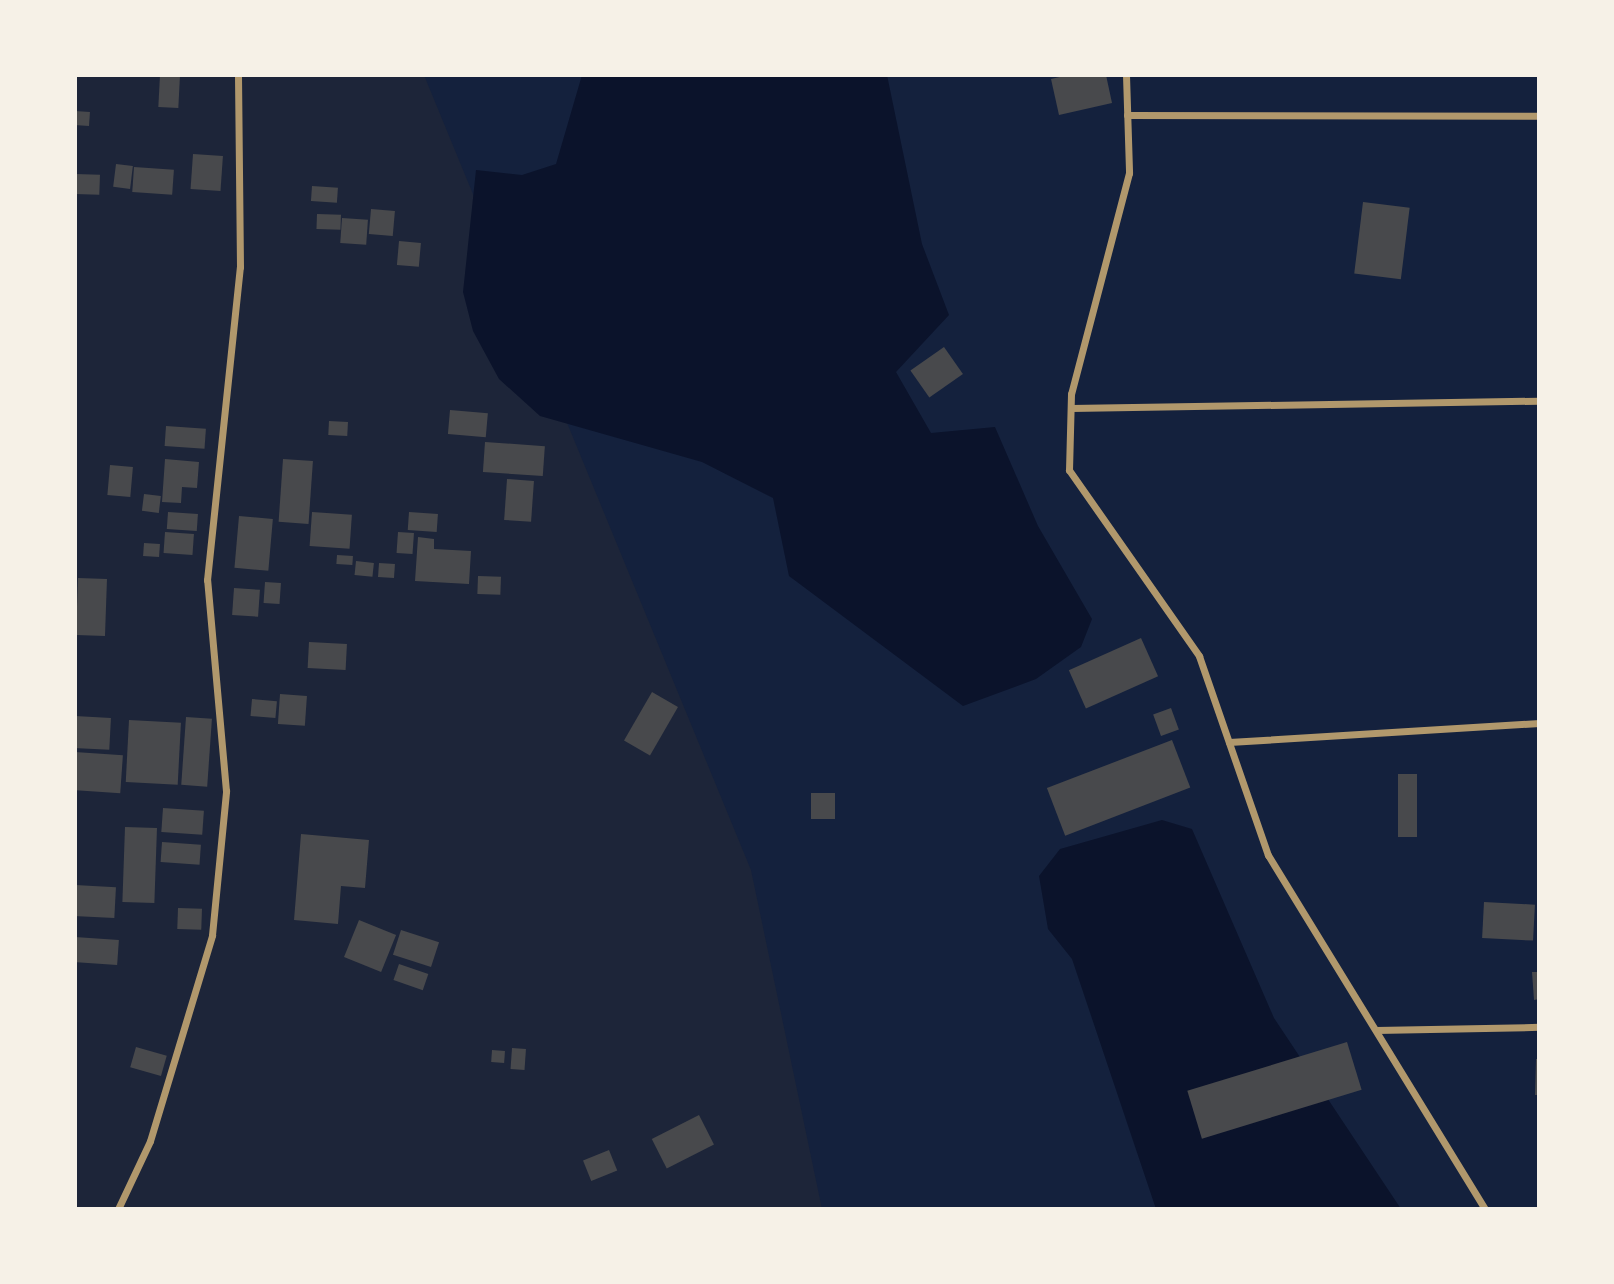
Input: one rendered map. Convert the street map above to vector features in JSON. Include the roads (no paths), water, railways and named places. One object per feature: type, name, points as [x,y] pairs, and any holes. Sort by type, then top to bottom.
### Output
[{"type":"street","points":[[118,1209],[150,1141],[213,922],[226,791],[207,580],[240,267],[238,75]]},
{"type":"street","points":[[1126,75],[1129,173],[1071,408],[1069,470],[1199,656],[1268,855],[1485,1209]]},
{"type":"street","points":[[1127,115],[1539,116]]},
{"type":"street","points":[[1071,408],[1539,401]]},
{"type":"street","points":[[1229,742],[1539,723]]},
{"type":"street","points":[[1376,1030],[1539,1027]]}]
